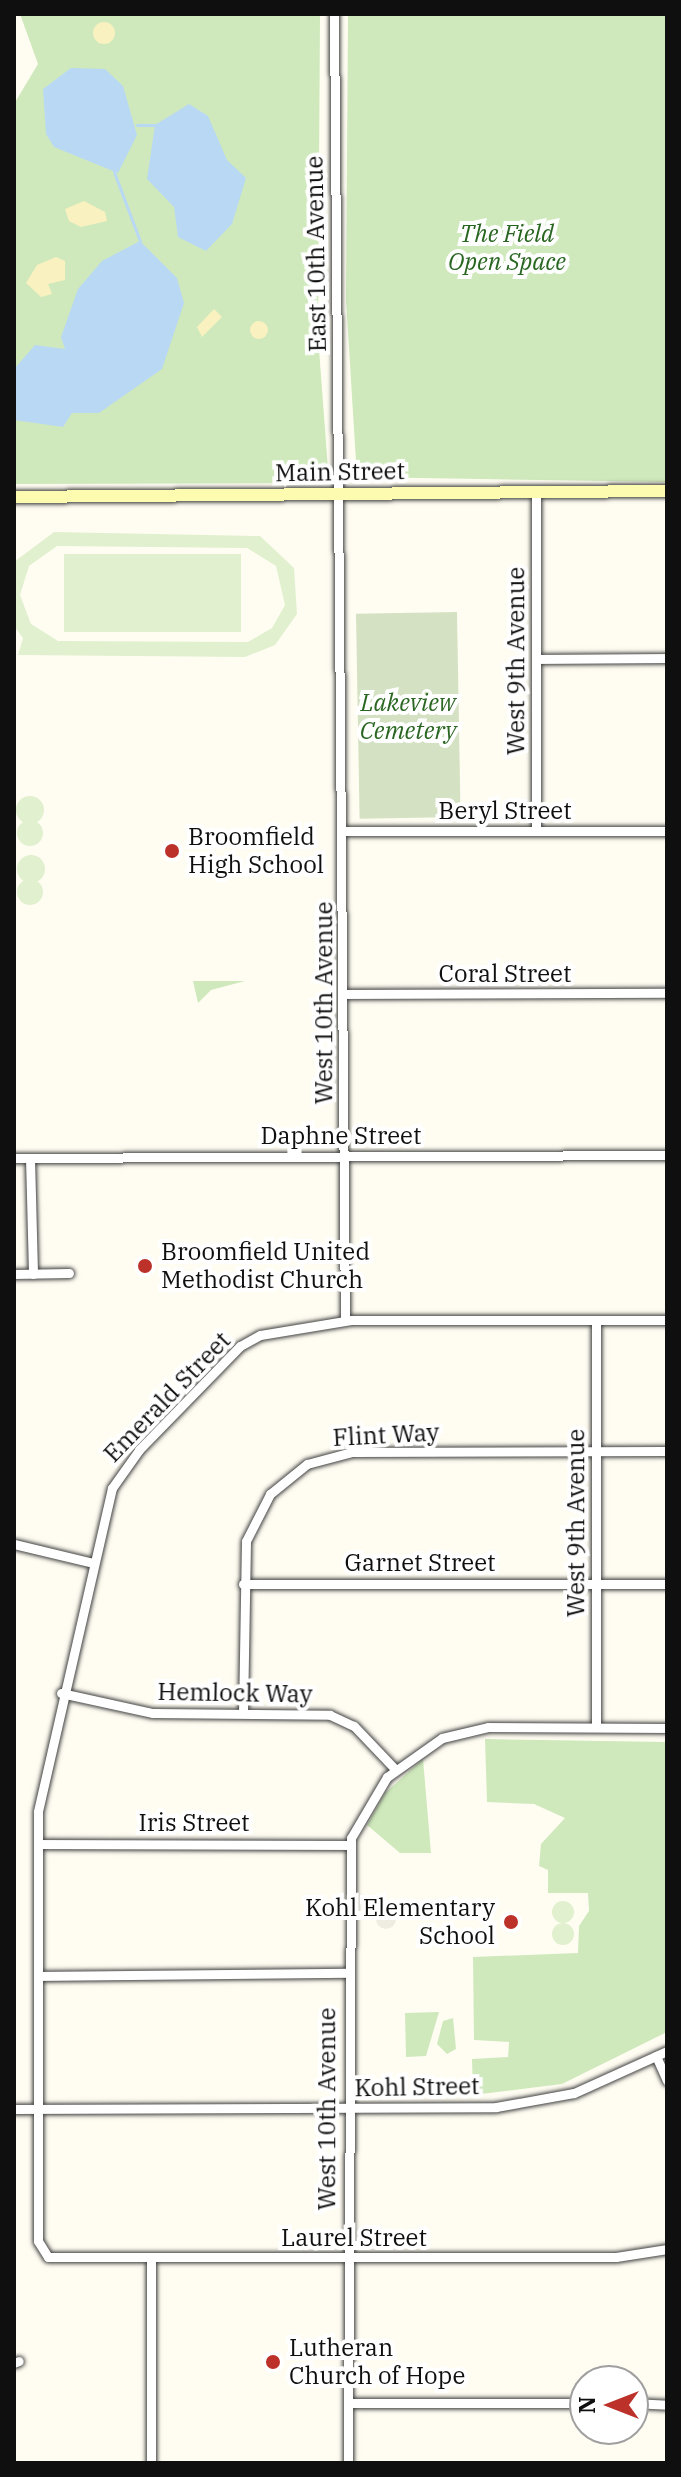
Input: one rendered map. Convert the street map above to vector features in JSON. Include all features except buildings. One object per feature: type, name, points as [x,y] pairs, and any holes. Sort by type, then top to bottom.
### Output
[{"type":"main road","name":"Main Street","points":[[14,497],[667,491]]},
{"type":"street","name":"East 10th Avenue","points":[[334,14],[333,310],[343,494]]},
{"type":"street","name":"West 9th Avenue","points":[[536,491],[536,831]]},
{"type":"street","name":"West 10th Avenue","points":[[343,494],[345,1320]]},
{"type":"street","points":[[536,659],[667,658]]},
{"type":"street","name":"Beryl Street","points":[[343,831],[667,831]]},
{"type":"street","name":"Coral Street","points":[[344,994],[667,993]]},
{"type":"street","name":"Daphne Street","points":[[14,1158],[667,1155]]},
{"type":"street","points":[[30,1158],[33,1274]]},
{"type":"street","points":[[14,1274],[69,1273]]},
{"type":"street","name":"Emerald Street","points":[[43,2253],[38,2109],[40,1783],[93,1563],[122,1468],[230,1356],[260,1335],[345,1320],[667,1320]]},
{"type":"street","name":"West 9th Avenue","points":[[596,1320],[596,1725]]},
{"type":"street","name":"Flint Way","points":[[243,1713],[246,1541],[261,1506],[291,1474],[320,1459],[667,1451]]},
{"type":"street","points":[[14,1544],[93,1563]]},
{"type":"street","name":"Garnet Street","points":[[243,1584],[667,1584]]},
{"type":"street","name":"Hemlock Way","points":[[61,1693],[153,1713],[243,1713],[340,1719],[395,1769]]},
{"type":"street","points":[[395,1769],[425,1746],[470,1730],[596,1725],[667,1728]]},
{"type":"street","name":"West 10th Avenue","points":[[348,2463],[346,1973],[349,1845],[395,1769]]},
{"type":"street","name":"Iris Street","points":[[38,1844],[349,1845]]},
{"type":"street","points":[[38,1976],[346,1973]]},
{"type":"street","name":"Kohl Street","points":[[14,2109],[347,2108],[553,2099],[667,2051]]},
{"type":"street","points":[[656,2056],[667,2081]]},
{"type":"street","name":"Laurel Street","points":[[43,2253],[151,2259],[616,2257],[667,2249]]},
{"type":"street","points":[[151,2259],[151,2463]]},
{"type":"street","points":[[348,2403],[569,2403]]},
{"type":"green space","points":[[20,14],[320,14],[318,336],[328,469],[319,483],[14,484],[14,104],[38,64]]},
{"type":"green space","name":"The Field Open Space","points":[[348,14],[667,14],[667,482],[357,477],[346,300]]},
{"type":"green space","points":[[54,532],[260,536],[294,568],[297,614],[275,645],[245,657],[18,655],[23,638],[14,626],[14,562]],"holes":[[[57,546],[247,548],[276,566],[285,605],[272,628],[248,642],[58,641],[31,624],[20,595],[29,566]]]},
{"type":"green space","points":[[64,554],[241,554],[241,632],[64,632]]},
{"type":"green space","name":"Lakeview Cemetery","points":[[457,612],[461,817],[360,819],[356,614]]},
{"type":"green space","points":[[30,796],[40,800],[44,810],[40,820],[30,824],[20,820],[16,810],[20,800]]},
{"type":"green space","points":[[30,820],[39,824],[43,833],[39,842],[30,846],[21,842],[17,833],[21,824]]},
{"type":"green space","points":[[31,855],[41,859],[45,869],[41,879],[31,883],[21,879],[17,869],[21,859]]},
{"type":"green space","points":[[30,879],[39,883],[43,892],[39,901],[30,905],[21,901],[17,892],[21,883]]},
{"type":"green space","points":[[193,981],[245,981],[211,990],[198,1003]]},
{"type":"green space","points":[[485,1739],[667,1742],[667,2032],[562,2084],[473,2095],[472,2059],[508,2057],[509,2042],[474,2040],[473,1957],[578,1953],[579,1926],[589,1911],[588,1893],[548,1893],[548,1870],[539,1866],[541,1844],[565,1818],[534,1804],[487,1802]]},
{"type":"green space","points":[[423,1759],[431,1853],[400,1853],[367,1825],[385,1793]]},
{"type":"green space","points":[[559,1901],[567,1901],[574,1912],[567,1923],[559,1923],[552,1916],[552,1908]]},
{"type":"green space","points":[[559,1923],[567,1923],[574,1934],[567,1945],[559,1945],[552,1938],[552,1930]]},
{"type":"green space","points":[[439,2012],[426,2056],[406,2057],[405,2013]]},
{"type":"green space","points":[[453,2018],[456,2049],[447,2054],[437,2044],[443,2021]]},
{"type":"sand","points":[[104,22],[112,25],[115,33],[112,41],[104,44],[96,41],[93,33],[96,25]]},
{"type":"sand","points":[[84,201],[105,212],[107,221],[81,227],[69,221],[65,209]]},
{"type":"sand","points":[[56,257],[65,261],[65,280],[48,284],[52,294],[41,297],[26,283],[37,265]]},
{"type":"sand","points":[[214,309],[222,317],[202,337],[197,327]]},
{"type":"sand","points":[[259,321],[268,330],[259,339],[250,330]]},
{"type":"shaded area","points":[[386,1909],[393,1912],[396,1919],[393,1926],[386,1929],[379,1926],[376,1919],[379,1912]]},
{"type":"water","points":[[71,68],[105,69],[123,86],[137,135],[118,173],[54,147],[46,134],[43,89]]},
{"type":"water","points":[[189,104],[208,116],[227,160],[246,178],[232,224],[206,251],[178,237],[174,207],[147,179],[155,125]]},
{"type":"water","points":[[140,241],[177,278],[184,303],[162,369],[99,413],[72,413],[63,427],[14,420],[15,368],[35,345],[65,349],[61,337],[78,289],[102,261]]},
{"type":"waterway","points":[[137,125],[155,125]]},
{"type":"waterway","points":[[114,172],[140,241]]},
{"type":"place","name":"Broomfield High School","points":[[172,851]]},
{"type":"place","name":"Broomfield United Methodist Church","points":[[145,1266]]},
{"type":"place","name":"Kohl Elementary School","points":[[511,1922]]},
{"type":"place","name":"Lutheran Church of Hope","points":[[273,2362]]}]
